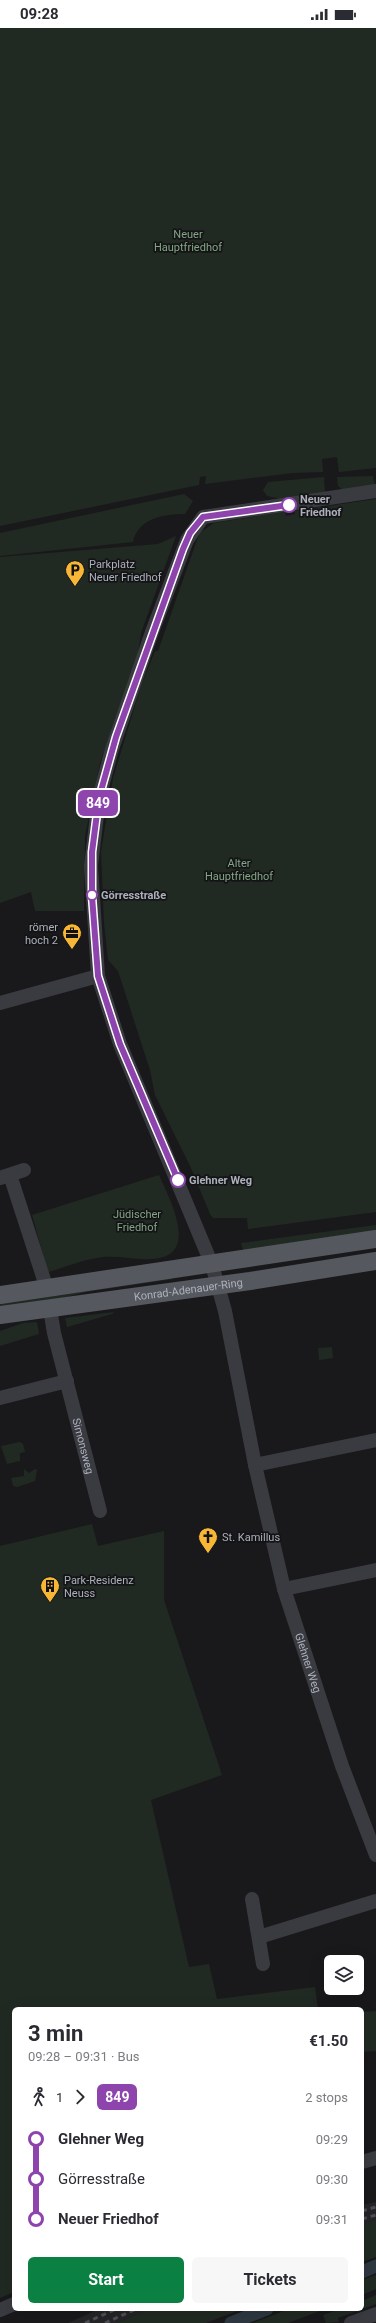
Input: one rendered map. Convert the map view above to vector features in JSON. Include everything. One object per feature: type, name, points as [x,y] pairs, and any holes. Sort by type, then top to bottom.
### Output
[{"type":"main road","name":"Konrad-Adenauer-Ring","points":[[0,1295],[212,1265],[376,1239]]},
{"type":"main road","name":"Konrad-Adenauer-Ring","points":[[0,1315],[218,1285],[376,1261]]},
{"type":"street","name":"Glehner Weg","points":[[376,491],[203,517],[195,526],[187,540],[152,632],[114,743],[99,798],[91,866],[98,976],[120,1044],[212,1265],[218,1285],[255,1465],[284,1589],[340,1759],[376,1855]]},
{"type":"street","points":[[0,1003],[98,976]]},
{"type":"street","points":[[24,1170],[5,1176],[46,1289]]},
{"type":"street","name":"Simonsweg","points":[[50,1309],[54,1333],[100,1511]]},
{"type":"street","points":[[0,1398],[67,1381]]},
{"type":"street","points":[[255,1465],[376,1440]]},
{"type":"street","points":[[284,1589],[376,1570]]},
{"type":"street","points":[[252,1899],[260,1938],[263,1964]]},
{"type":"street","points":[[260,1938],[376,1901]]},
{"type":"street","points":[[364,2161],[376,2158]]},
{"type":"street","points":[[0,2310],[12,2305]]},
{"type":"street","points":[[351,2323],[376,2314]]},
{"type":"shaded area","points":[[376,2202],[376,2220],[364,2223],[364,2205]]},
{"type":"shaded area","points":[[95,2311],[144,2311],[117,2323],[68,2323]]},
{"type":"green space","name":"Neuer Hauptfriedhof","points":[[0,28],[376,28],[376,468],[339,472],[337,457],[322,459],[323,472],[292,473],[205,484],[206,476],[200,477],[199,485],[0,526]]},
{"type":"green space","points":[[373,476],[375,485],[343,490],[338,486],[337,477]]},
{"type":"green space","points":[[324,477],[325,493],[282,499],[267,496],[263,490],[268,482]]},
{"type":"green space","points":[[184,494],[193,501],[185,514],[169,515],[153,519],[140,528],[133,542],[0,556],[0,533]]},
{"type":"green space","name":"Alter Hauptfriedhof","points":[[376,499],[376,1212],[248,1229],[247,1218],[213,1218],[210,1214],[191,1168],[155,1095],[150,1070],[118,971],[108,960],[104,923],[101,852],[113,778],[141,686],[155,651],[158,651],[201,532],[214,523],[285,512],[286,516],[295,514],[294,511]]},
{"type":"green space","points":[[176,536],[141,633],[138,652],[100,763],[85,836],[84,911],[35,911],[31,892],[0,903],[0,557],[158,544]]},
{"type":"green space","name":"Jüdischer Friedhof","points":[[159,1175],[169,1197],[178,1224],[179,1237],[176,1248],[167,1255],[153,1259],[104,1257],[82,1261],[48,1272],[32,1215]]},
{"type":"green space","points":[[376,1225],[376,1232],[244,1253],[241,1243]]},
{"type":"green space","points":[[171,1277],[173,1279],[86,1292],[48,1302],[0,1307],[0,1302]]},
{"type":"green space","points":[[114,1312],[112,1314],[67,1327],[65,1318]]},
{"type":"green space","points":[[37,1322],[39,1334],[0,1346],[0,1331],[23,1323]]},
{"type":"green space","points":[[332,1347],[333,1358],[319,1360],[318,1348]]},
{"type":"green space","points":[[20,1442],[23,1444],[25,1452],[20,1453],[20,1461],[7,1464],[1,1446]]},
{"type":"green space","points":[[24,1469],[29,1473],[35,1469],[37,1470],[35,1481],[17,1487],[13,1486],[11,1478],[24,1476]]},
{"type":"green space","points":[[92,1524],[98,1546],[164,1531],[164,1600],[222,1775],[151,1800],[189,1967],[209,1964],[217,1999],[315,1987],[318,2007],[12,2007],[12,2293],[0,2298],[0,1546]]},
{"type":"green space","points":[[376,2011],[376,2051],[364,2052],[364,2012]]},
{"type":"green space","points":[[376,2220],[376,2257],[364,2261],[364,2223]]},
{"type":"green space","points":[[376,2275],[376,2289],[364,2294],[364,2279]]},
{"type":"green space","points":[[376,2295],[376,2304],[364,2308],[364,2300]]},
{"type":"green space","points":[[144,2311],[237,2311],[206,2323],[117,2323]]},
{"type":"green space","points":[[284,2311],[320,2311],[288,2323],[253,2323]]},
{"type":"green space","points":[[334,2311],[357,2311],[338,2318],[339,2322],[326,2323],[323,2315]]},
{"type":"waterway","points":[[364,2271],[376,2266]]},
{"type":"waterway","points":[[231,2323],[262,2311]]},
{"type":"railway","points":[[364,2210],[376,2207]]},
{"type":"railway","points":[[364,2218],[376,2215]]},
{"type":"railway","points":[[85,2323],[112,2311]]},
{"type":"railway","points":[[105,2323],[132,2311]]},
{"type":"bus line","name":"849","points":[[178,1180],[120,1044],[98,976],[91,866],[93,836],[99,798],[108,762],[152,632],[190,533],[203,517],[289,505]]},
{"type":"place","name":"Neuer Friedhof","points":[[289,505]]},
{"type":"place","name":"Parkplatz Neuer Friedhof","points":[[75,587]]},
{"type":"place","name":"Görresstraße","points":[[92,895]]},
{"type":"place","name":"römer hoch 2","points":[[72,950]]},
{"type":"place","name":"Glehner Weg","points":[[178,1180]]},
{"type":"place","name":"St. Kamillus","points":[[208,1554]]},
{"type":"place","name":"Park-Residenz Neuss","points":[[50,1603]]}]
